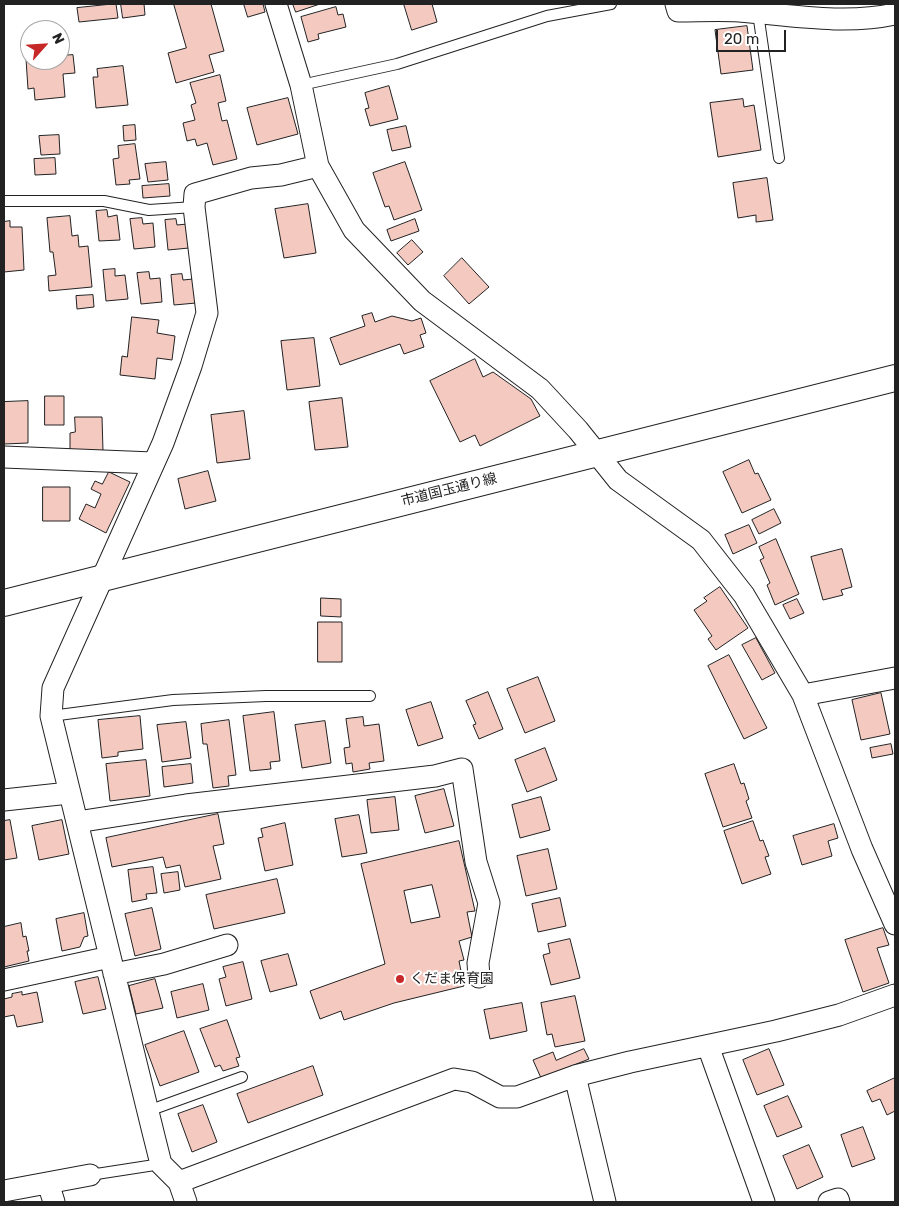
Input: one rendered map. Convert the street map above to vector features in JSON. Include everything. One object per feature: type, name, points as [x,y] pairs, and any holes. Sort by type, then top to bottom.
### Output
[{"type":"street","points":[[276,4],[301,85],[318,166],[354,230],[422,301],[540,389],[578,430],[618,480],[701,540],[744,595],[804,695],[862,849],[895,924]]},
{"type":"street","points":[[676,4],[678,10],[758,13],[816,18],[876,18],[895,14]]},
{"type":"street","points":[[186,1202],[179,1182],[161,1164],[52,716],[53,688],[163,443],[192,366],[208,313],[194,208],[196,194],[251,178],[281,175],[318,166]]},
{"type":"street","name":"市道国玉通り線","points":[[4,603],[895,378]]},
{"type":"street","points":[[4,457],[153,463]]},
{"type":"street","points":[[804,695],[895,678]]},
{"type":"street","points":[[77,822],[186,805],[435,776],[462,769],[476,862],[489,903],[478,963],[479,977]]},
{"type":"street","points":[[4,800],[70,793]]},
{"type":"street","points":[[4,980],[112,966],[164,964],[227,945]]},
{"type":"street","points":[[179,1182],[454,1080],[472,1082],[500,1097],[517,1097],[575,1076],[630,1062],[776,1031],[839,1015],[895,995]]},
{"type":"street","points":[[708,1046],[764,1202]]},
{"type":"street","points":[[575,1076],[605,1202]]},
{"type":"street","points":[[4,1191],[51,1192],[90,1174]]},
{"type":"street","points":[[830,1202],[838,1198],[839,1202]]},
{"type":"lane","points":[[301,85],[397,64],[547,16],[610,4]]},
{"type":"lane","points":[[758,13],[779,158]]},
{"type":"lane","points":[[4,201],[104,201],[149,210],[194,208]]},
{"type":"lane","points":[[52,716],[173,700],[266,696],[370,696]]},
{"type":"lane","points":[[148,1111],[242,1077]]},
{"type":"lane","points":[[90,1174],[161,1164]]},
{"type":"building","points":[[116,4],[118,18],[79,22],[77,8]]},
{"type":"building","points":[[121,4],[144,4],[145,15],[123,18]]},
{"type":"building","points":[[174,4],[211,4],[224,51],[209,55],[214,72],[176,83],[168,53],[186,48]]},
{"type":"building","points":[[244,4],[263,4],[265,12],[248,17]]},
{"type":"building","points":[[293,4],[320,4],[296,12]]},
{"type":"building","points":[[404,4],[432,4],[437,22],[412,30]]},
{"type":"building","points":[[336,7],[338,15],[343,14],[346,27],[318,34],[319,39],[308,42],[301,17]]},
{"type":"building","points":[[747,26],[753,70],[721,74],[715,30]]},
{"type":"building","points":[[70,55],[73,55],[75,73],[63,74],[65,97],[35,100],[34,88],[28,89],[27,70],[70,70]]},
{"type":"building","points":[[123,66],[128,105],[96,108],[93,77],[98,77],[97,69]]},
{"type":"building","points":[[220,75],[226,101],[218,103],[222,121],[227,120],[237,159],[213,165],[207,143],[197,146],[195,139],[187,141],[183,123],[195,120],[191,105],[196,103],[190,83]]},
{"type":"building","points":[[389,86],[398,119],[370,126],[365,109],[369,108],[365,93]]},
{"type":"building","points":[[288,98],[298,134],[257,145],[247,108]]},
{"type":"building","points":[[743,99],[744,107],[754,105],[761,150],[718,157],[710,103]]},
{"type":"building","points":[[135,125],[136,140],[124,141],[123,126]]},
{"type":"building","points":[[406,126],[411,147],[392,151],[387,130]]},
{"type":"building","points":[[59,135],[60,154],[41,155],[39,136]]},
{"type":"building","points":[[135,144],[140,179],[129,180],[130,184],[116,185],[113,159],[119,158],[118,146]]},
{"type":"building","points":[[55,158],[56,174],[35,175],[34,159]]},
{"type":"building","points":[[166,162],[168,180],[148,182],[145,164]]},
{"type":"building","points":[[405,162],[422,210],[394,220],[389,206],[385,207],[373,173]]},
{"type":"building","points":[[767,178],[773,220],[756,222],[756,215],[738,218],[733,183]]},
{"type":"building","points":[[169,184],[170,196],[143,198],[142,186]]},
{"type":"building","points":[[308,204],[316,253],[284,258],[275,209]]},
{"type":"building","points":[[107,210],[108,217],[117,215],[120,240],[99,241],[96,211]]},
{"type":"building","points":[[70,216],[72,236],[78,235],[79,247],[88,246],[92,287],[49,291],[48,276],[56,275],[53,252],[50,252],[47,218]]},
{"type":"building","points":[[142,218],[143,224],[153,223],[155,247],[134,249],[130,219]]},
{"type":"building","points":[[176,219],[177,225],[187,224],[189,248],[168,250],[165,220]]},
{"type":"building","points":[[415,219],[419,231],[391,241],[387,230]]},
{"type":"building","points":[[10,221],[10,227],[22,227],[24,270],[4,272],[4,222]]},
{"type":"building","points":[[412,240],[423,252],[408,265],[397,253]]},
{"type":"building","points":[[462,258],[489,287],[469,304],[444,276]]},
{"type":"building","points":[[115,269],[115,276],[125,275],[128,299],[106,301],[103,270]]},
{"type":"building","points":[[149,272],[150,279],[160,278],[162,302],[141,304],[137,273]]},
{"type":"building","points":[[182,274],[183,280],[193,279],[196,303],[174,305],[171,275]]},
{"type":"building","points":[[93,295],[94,307],[77,309],[76,296]]},
{"type":"building","points":[[372,313],[375,322],[392,316],[412,321],[421,318],[426,333],[420,335],[424,347],[404,354],[400,344],[340,365],[330,338],[365,326],[362,316]]},
{"type":"building","points":[[132,317],[159,320],[157,333],[175,336],[172,360],[157,358],[155,379],[120,375],[122,356],[127,357]]},
{"type":"building","points":[[314,338],[320,386],[287,390],[281,341]]},
{"type":"building","points":[[475,359],[483,377],[493,372],[531,399],[540,416],[480,446],[475,435],[460,442],[430,381]]},
{"type":"building","points":[[45,396],[64,396],[64,425],[45,425]]},
{"type":"building","points":[[342,398],[348,447],[315,450],[309,402]]},
{"type":"building","points":[[28,401],[28,443],[4,444],[4,402]]},
{"type":"building","points":[[244,411],[250,459],[217,463],[211,415]]},
{"type":"building","points":[[75,417],[102,417],[103,451],[70,451],[70,433],[75,432]]},
{"type":"building","points":[[749,460],[755,474],[758,473],[771,500],[742,513],[723,472]]},
{"type":"building","points":[[208,471],[216,501],[185,509],[178,479]]},
{"type":"building","points":[[109,472],[130,482],[106,533],[79,519],[86,504],[95,508],[101,494],[91,489],[95,481],[102,484]]},
{"type":"building","points":[[43,487],[70,487],[70,521],[43,521]]},
{"type":"building","points":[[774,509],[781,523],[759,534],[752,520]]},
{"type":"building","points":[[749,525],[757,543],[733,554],[725,535]]},
{"type":"building","points":[[776,539],[799,594],[775,605],[767,585],[770,583],[760,560],[764,558],[759,547]]},
{"type":"building","points":[[842,549],[852,587],[841,590],[843,595],[823,600],[811,557]]},
{"type":"building","points":[[720,587],[748,628],[716,650],[708,639],[712,636],[694,610],[707,601],[704,598]]},
{"type":"building","points":[[321,598],[341,599],[341,617],[321,616]]},
{"type":"building","points":[[797,599],[804,613],[790,619],[783,605]]},
{"type":"building","points":[[318,622],[342,622],[342,662],[318,662]]},
{"type":"building","points":[[756,638],[775,673],[762,680],[742,645]]},
{"type":"building","points":[[729,655],[767,728],[744,739],[708,666]]},
{"type":"building","points":[[538,677],[555,721],[525,733],[507,689]]},
{"type":"building","points":[[488,692],[503,729],[479,739],[473,725],[476,724],[466,701]]},
{"type":"building","points":[[881,693],[890,734],[861,740],[852,700]]},
{"type":"building","points":[[431,702],[443,738],[418,746],[406,710]]},
{"type":"building","points":[[274,712],[280,761],[270,762],[271,769],[250,771],[243,716]]},
{"type":"building","points":[[140,716],[143,749],[118,752],[118,756],[102,758],[98,720]]},
{"type":"building","points":[[363,717],[364,726],[379,724],[384,761],[369,763],[370,769],[353,772],[352,763],[346,764],[344,748],[350,747],[346,719]]},
{"type":"building","points":[[229,720],[236,775],[228,776],[229,786],[213,788],[207,744],[203,744],[201,724]]},
{"type":"building","points":[[325,721],[331,763],[302,768],[295,725]]},
{"type":"building","points":[[186,722],[191,758],[162,762],[157,725]]},
{"type":"building","points":[[891,744],[893,754],[872,758],[870,748]]},
{"type":"building","points":[[545,748],[557,780],[527,792],[515,760]]},
{"type":"building","points":[[146,760],[150,796],[110,801],[106,764]]},
{"type":"building","points":[[191,764],[193,783],[164,787],[162,767]]},
{"type":"building","points":[[734,764],[741,784],[744,783],[749,799],[746,801],[752,818],[723,827],[705,774]]},
{"type":"building","points":[[444,789],[454,826],[425,833],[415,796]]},
{"type":"building","points":[[395,797],[399,830],[371,833],[367,800]]},
{"type":"building","points":[[541,797],[550,830],[520,838],[512,805]]},
{"type":"building","points":[[218,814],[224,844],[213,846],[221,879],[185,887],[180,865],[166,868],[163,857],[112,867],[106,838]]},
{"type":"building","points":[[359,815],[367,853],[342,857],[335,819]]},
{"type":"building","points":[[10,820],[17,858],[4,860],[4,821]]},
{"type":"building","points":[[62,820],[69,854],[39,860],[32,826]]},
{"type":"building","points":[[753,821],[760,841],[763,840],[769,856],[765,857],[771,874],[742,884],[724,831]]},
{"type":"building","points":[[285,823],[293,865],[265,871],[258,838],[263,837],[261,829]]},
{"type":"building","points":[[834,824],[838,838],[828,841],[832,856],[802,865],[793,836]]},
{"type":"building","points":[[459,841],[475,911],[467,912],[472,937],[459,941],[464,960],[459,961],[464,986],[394,1003],[344,1020],[341,1011],[320,1019],[310,991],[385,964],[361,864]],"holes":[[[432,885],[440,917],[411,923],[404,891]]]},
{"type":"building","points":[[548,849],[557,889],[526,896],[517,856]]},
{"type":"building","points":[[153,867],[157,893],[146,894],[147,899],[132,902],[128,870]]},
{"type":"building","points":[[178,872],[180,890],[164,893],[161,874]]},
{"type":"building","points":[[277,879],[285,913],[214,929],[206,895]]},
{"type":"building","points":[[560,898],[566,926],[538,932],[532,904]]},
{"type":"building","points":[[152,908],[161,949],[135,956],[125,914]]},
{"type":"building","points":[[84,913],[88,936],[84,937],[80,947],[62,951],[56,919]]},
{"type":"building","points":[[21,923],[23,937],[26,936],[29,961],[4,967],[4,927]]},
{"type":"building","points":[[883,928],[889,945],[877,948],[889,983],[863,992],[845,940]]},
{"type":"building","points":[[570,939],[580,978],[551,985],[543,955],[550,953],[548,944]]},
{"type":"building","points":[[288,954],[297,985],[270,992],[261,961]]},
{"type":"building","points":[[243,962],[252,999],[226,1006],[219,979],[226,977],[223,967]]},
{"type":"building","points":[[98,977],[106,1009],[83,1014],[75,982]]},
{"type":"building","points":[[155,979],[163,1008],[136,1014],[129,986]]},
{"type":"building","points":[[203,984],[209,1010],[177,1018],[171,992]]},
{"type":"building","points":[[22,992],[22,995],[37,992],[43,1022],[17,1027],[14,1015],[4,1017],[4,999],[12,997],[12,994]]},
{"type":"building","points":[[575,996],[585,1041],[555,1047],[552,1034],[547,1035],[541,1003]]},
{"type":"building","points":[[522,1003],[527,1031],[490,1039],[484,1010]]},
{"type":"building","points":[[227,1020],[240,1057],[236,1058],[239,1066],[223,1071],[220,1065],[215,1067],[200,1029]]},
{"type":"building","points":[[184,1031],[199,1072],[160,1086],[145,1045]]},
{"type":"building","points":[[584,1049],[589,1059],[541,1078],[533,1060],[553,1052],[556,1060]]},
{"type":"building","points":[[769,1049],[784,1085],[757,1095],[743,1060]]},
{"type":"building","points":[[313,1066],[323,1095],[248,1123],[237,1094]]},
{"type":"building","points":[[895,1078],[895,1111],[887,1115],[880,1099],[872,1102],[867,1091]]},
{"type":"building","points":[[788,1096],[802,1127],[777,1137],[764,1106]]},
{"type":"building","points":[[203,1105],[217,1142],[192,1152],[178,1114]]},
{"type":"building","points":[[863,1127],[875,1159],[852,1167],[841,1135]]},
{"type":"building","points":[[809,1145],[823,1177],[797,1189],[783,1156]]},
{"type":"place","name":"くだま保育園","points":[[400,979]]}]
